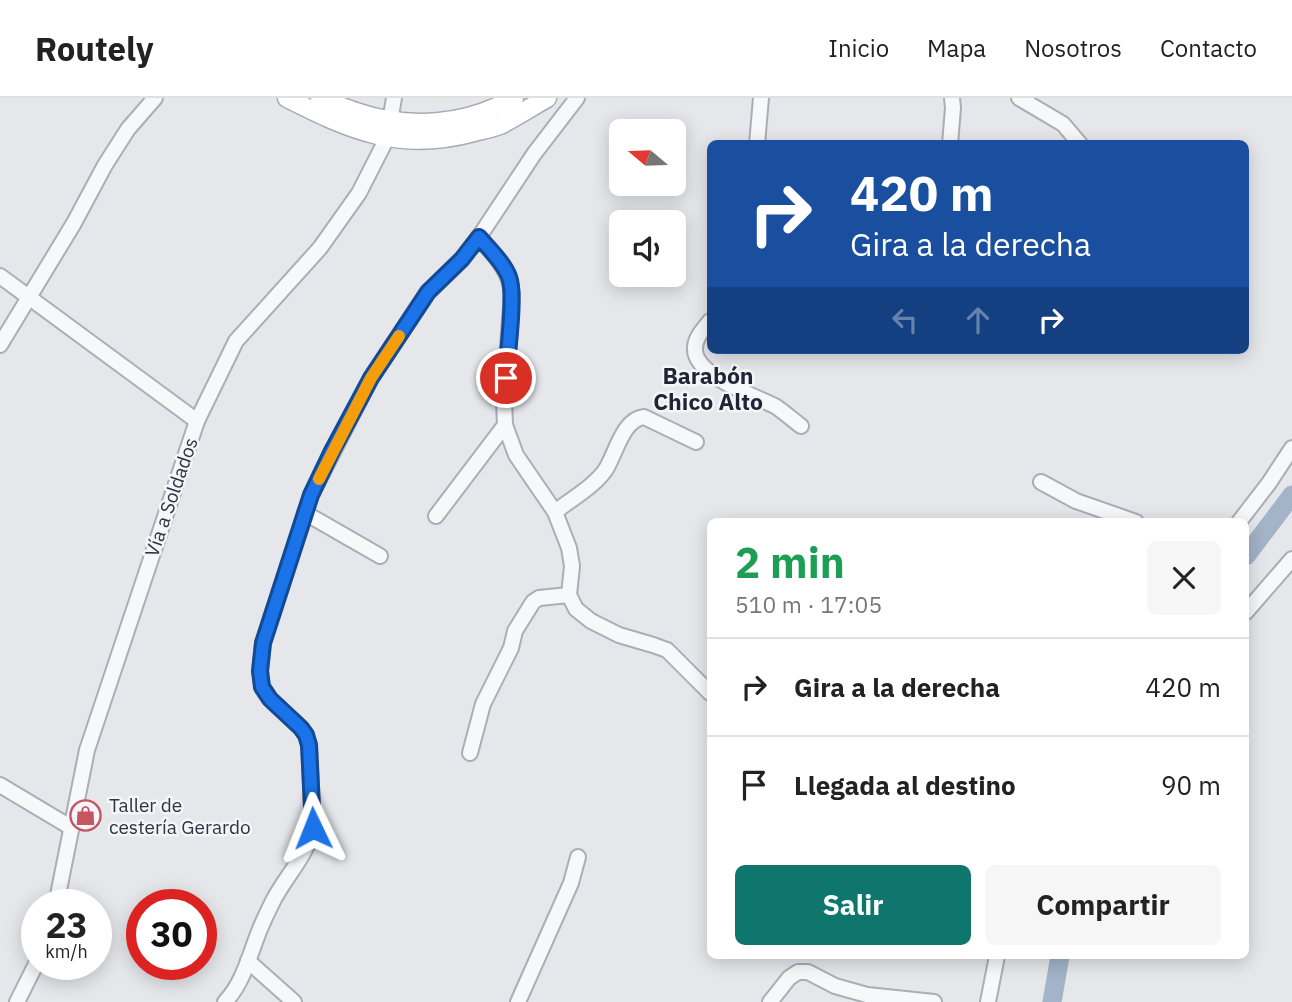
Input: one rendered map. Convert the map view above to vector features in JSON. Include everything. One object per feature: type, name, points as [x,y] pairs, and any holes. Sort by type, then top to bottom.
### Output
[{"type":"main road","points":[[287,98],[338,123],[389,130],[473,117],[514,98]]},
{"type":"main road","points":[[320,98],[410,140],[462,135],[499,125],[547,98]]},
{"type":"street","points":[[0,345],[74,223],[105,165],[128,129],[155,98]]},
{"type":"street","name":"Vía a Soldados","points":[[59,889],[87,750],[197,421],[236,341],[320,248],[359,193],[389,130],[394,98]]},
{"type":"street","points":[[225,1002],[232,995],[275,898],[305,850],[313,828],[309,745],[306,735],[270,699],[262,687],[260,671],[263,643],[311,495],[371,378],[428,292],[462,259],[479,237],[534,154],[577,98]]},
{"type":"street","points":[[757,140],[761,98]]},
{"type":"street","points":[[950,140],[952,98]]},
{"type":"street","points":[[1019,98],[1063,124],[1077,140]]},
{"type":"street","points":[[479,237],[505,270],[510,279],[512,293],[504,400],[505,425],[516,455],[555,512],[569,548],[572,566],[569,596],[576,610],[619,635],[667,650],[707,690]]},
{"type":"street","points":[[0,276],[197,421]]},
{"type":"street","points":[[707,325],[694,347],[695,356],[706,368],[722,382],[779,409],[801,426]]},
{"type":"street","points":[[555,512],[602,474],[628,424],[636,418],[644,417],[696,442]]},
{"type":"street","points":[[436,516],[505,425]]},
{"type":"street","points":[[1242,518],[1292,448]]},
{"type":"street","points":[[1041,482],[1076,501],[1125,518]]},
{"type":"street","points":[[305,513],[380,556]]},
{"type":"street","points":[[1249,609],[1292,559]]},
{"type":"street","points":[[470,752],[483,704],[511,648],[515,631],[533,602],[539,598],[569,596]]},
{"type":"street","points":[[0,785],[72,828]]},
{"type":"street","points":[[518,1002],[570,883],[578,857]]},
{"type":"street","points":[[988,1002],[996,959]]},
{"type":"street","points":[[248,961],[294,1002]]},
{"type":"street","points":[[770,1002],[789,978],[798,972],[808,972],[835,986],[867,995],[934,1002]]},
{"type":"street","points":[[17,1002],[28,980]]},
{"type":"waterway","points":[[1249,552],[1292,495]]},
{"type":"waterway","points":[[1052,1002],[1059,959]]},
{"type":"slow traffic","points":[[319,479],[371,378],[399,336]]},
{"type":"place","name":"Taller de cestería Gerardo","points":[[86,816]]},
{"type":"district","name":"Barabón Chico Alto","points":[[708,389]]},
{"type":"route","points":[[313,828],[309,745],[301,728],[270,699],[262,687],[260,671],[263,643],[311,495],[332,451],[371,378],[428,292],[462,259],[479,237],[510,279],[512,293],[506,378]]}]
